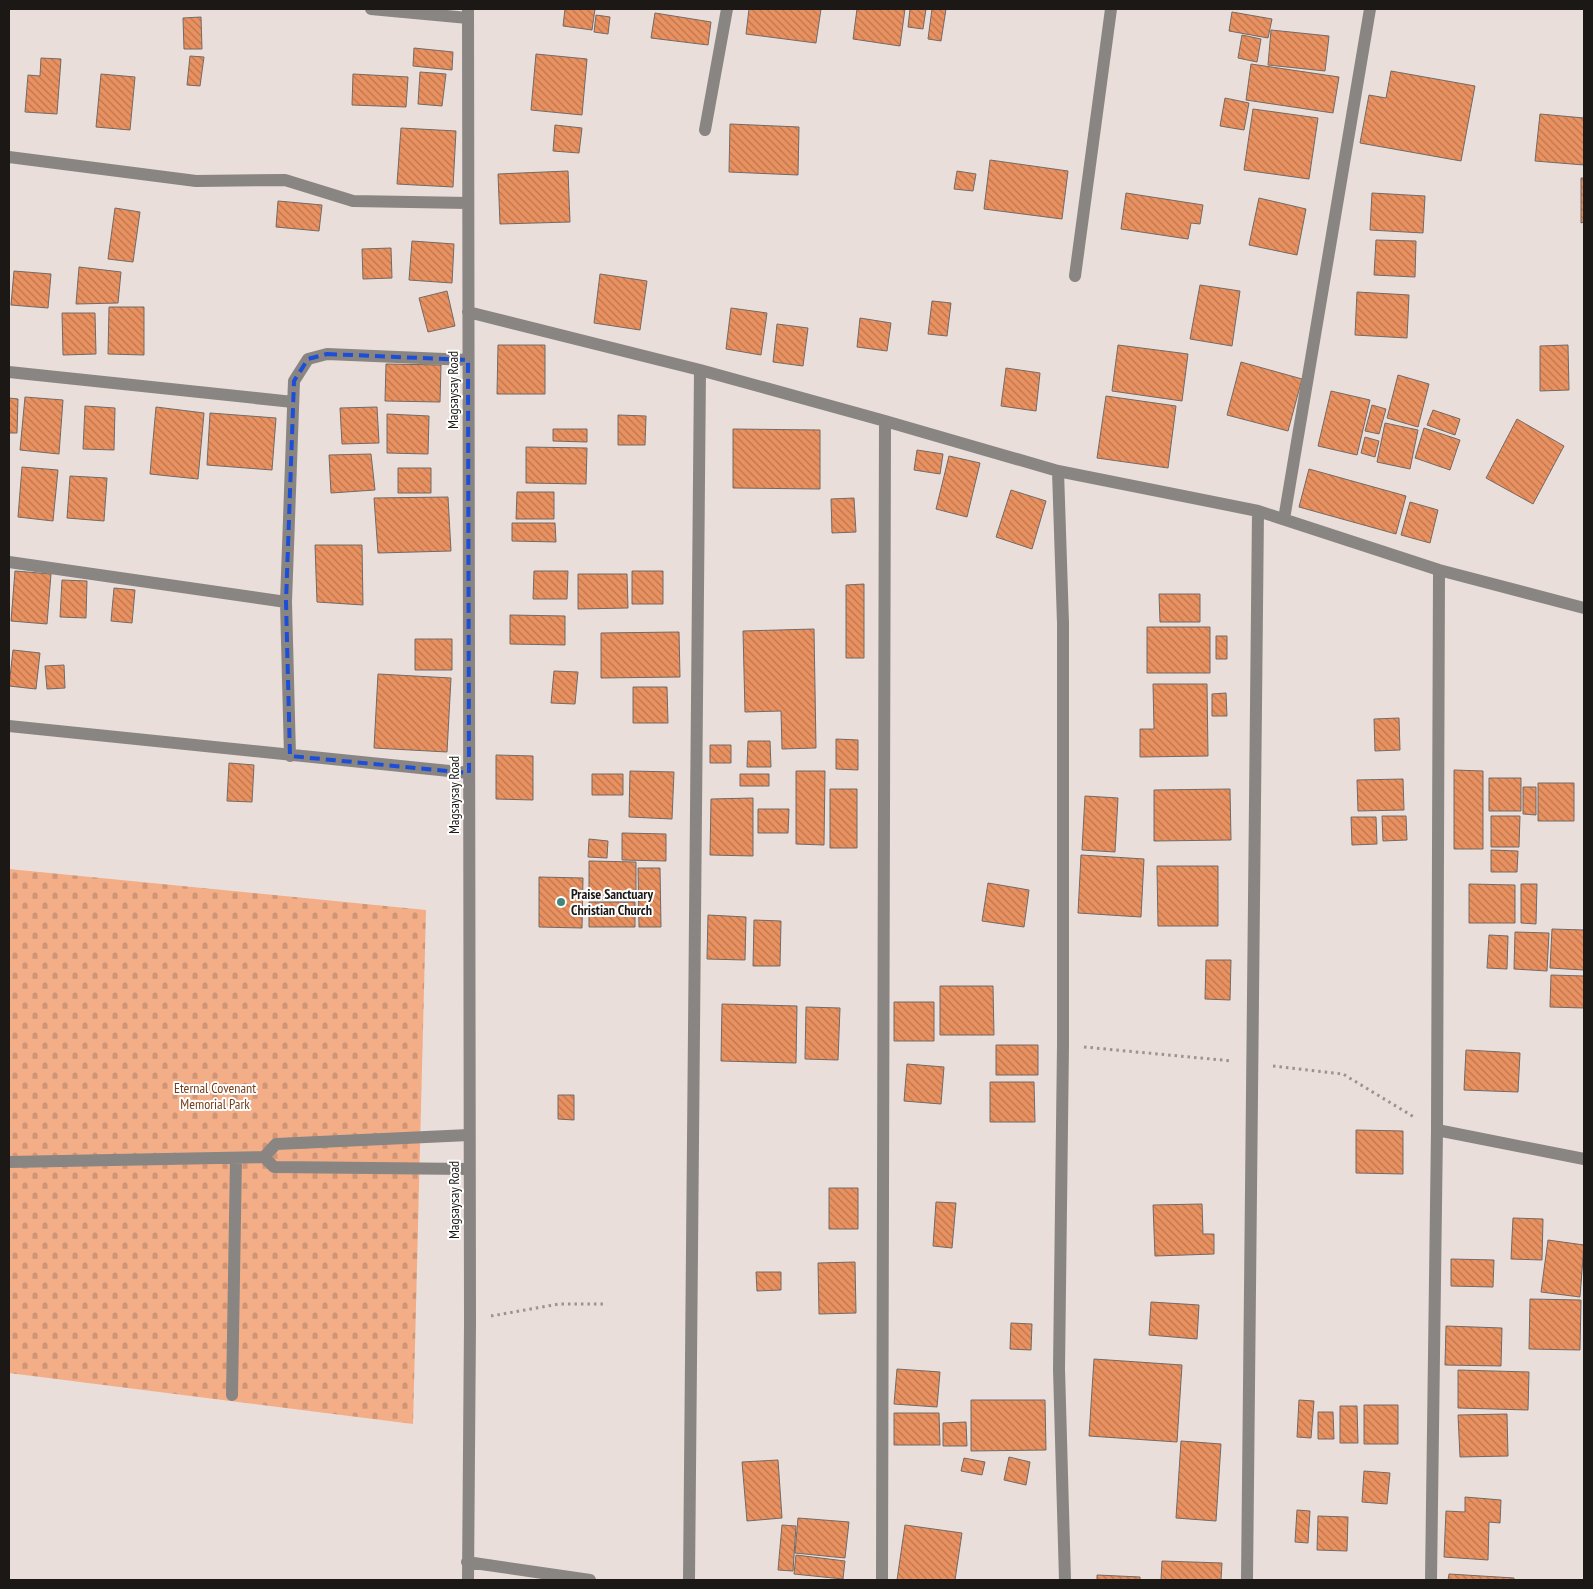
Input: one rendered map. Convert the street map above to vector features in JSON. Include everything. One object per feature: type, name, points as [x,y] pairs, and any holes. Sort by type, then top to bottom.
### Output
[{"type":"street","points":[[371,9],[468,13]]},
{"type":"street","points":[[705,130],[727,9]]},
{"type":"street","points":[[1075,276],[1111,9]]},
{"type":"street","points":[[1284,519],[1370,9]]},
{"type":"street","name":"Magsaysay Road","points":[[468,13],[470,1136],[468,1580]]},
{"type":"street","points":[[9,157],[196,181],[285,180],[353,201],[468,203]]},
{"type":"street","points":[[468,312],[700,370],[885,421],[1058,472],[1258,512],[1439,570],[1584,608]]},
{"type":"street","points":[[290,756],[286,602],[294,381],[308,359],[327,354],[468,360]]},
{"type":"street","points":[[689,1580],[700,370]]},
{"type":"street","points":[[9,372],[293,402]]},
{"type":"street","points":[[882,1580],[885,421]]},
{"type":"street","points":[[1058,472],[1063,623],[1063,1045],[1059,1369],[1065,1580]]},
{"type":"street","points":[[1247,1580],[1258,512]]},
{"type":"street","points":[[9,562],[286,602]]},
{"type":"street","points":[[1431,1580],[1437,1130],[1439,570]]},
{"type":"street","points":[[9,726],[469,773]]},
{"type":"street","points":[[1437,1130],[1584,1160]]},
{"type":"street","points":[[9,1162],[264,1157],[276,1144],[470,1136]]},
{"type":"street","points":[[264,1157],[274,1167],[469,1169]]},
{"type":"street","points":[[232,1395],[236,1158]]},
{"type":"street","points":[[467,1562],[590,1580]]},
{"type":"path","points":[[470,1323],[482,1318],[560,1304],[607,1304]]},
{"type":"highlighted area","points":[[327,354],[468,360],[469,773],[290,756],[286,602],[294,381],[308,359]]},
{"type":"green space","name":"Eternal Covenant Memorial Park","points":[[9,869],[426,910],[413,1424],[9,1373]]},
{"type":"building","points":[[565,9],[595,9],[592,30],[563,26]]},
{"type":"building","points":[[749,9],[821,9],[816,43],[746,34]]},
{"type":"building","points":[[857,9],[905,9],[900,46],[853,39]]},
{"type":"building","points":[[910,9],[926,9],[923,29],[908,27]]},
{"type":"building","points":[[932,9],[946,9],[941,41],[928,39]]},
{"type":"building","points":[[1232,12],[1272,19],[1268,38],[1229,31]]},
{"type":"building","points":[[655,13],[711,22],[708,45],[651,38]]},
{"type":"building","points":[[596,15],[610,17],[608,34],[594,32]]},
{"type":"building","points":[[201,17],[202,49],[184,49],[183,18]]},
{"type":"building","points":[[1271,30],[1329,36],[1325,71],[1268,65]]},
{"type":"building","points":[[1242,35],[1261,39],[1257,62],[1238,58]]},
{"type":"building","points":[[414,48],[453,52],[452,70],[413,66]]},
{"type":"building","points":[[536,54],[587,59],[582,115],[531,110]]},
{"type":"building","points":[[190,56],[204,57],[200,86],[187,85]]},
{"type":"building","points":[[41,58],[61,59],[57,114],[25,112],[28,75],[40,76]]},
{"type":"building","points":[[1251,64],[1339,77],[1333,113],[1246,100]]},
{"type":"building","points":[[1391,71],[1475,86],[1461,161],[1360,143],[1369,95],[1386,98]]},
{"type":"building","points":[[420,72],[446,74],[442,106],[418,104]]},
{"type":"building","points":[[101,74],[135,77],[130,130],[96,127]]},
{"type":"building","points":[[353,74],[408,77],[406,107],[352,105]]},
{"type":"building","points":[[1225,98],[1249,103],[1244,130],[1220,126]]},
{"type":"building","points":[[1253,109],[1318,118],[1309,179],[1244,170]]},
{"type":"building","points":[[1540,114],[1584,118],[1584,165],[1535,161]]},
{"type":"building","points":[[730,124],[799,127],[798,175],[729,172]]},
{"type":"building","points":[[555,125],[582,128],[579,153],[553,151]]},
{"type":"building","points":[[401,128],[456,131],[453,187],[397,184]]},
{"type":"building","points":[[990,160],[1068,171],[1062,219],[984,209]]},
{"type":"building","points":[[568,171],[570,222],[500,224],[498,174]]},
{"type":"building","points":[[957,171],[976,174],[973,191],[954,189]]},
{"type":"building","points":[[1581,178],[1584,178],[1584,222],[1581,223]]},
{"type":"building","points":[[1126,193],[1203,205],[1200,224],[1191,223],[1188,239],[1121,229]]},
{"type":"building","points":[[1372,193],[1425,196],[1423,233],[1370,230]]},
{"type":"building","points":[[1259,198],[1306,209],[1297,255],[1249,245]]},
{"type":"building","points":[[278,201],[322,205],[319,231],[276,227]]},
{"type":"building","points":[[115,208],[140,212],[133,262],[108,259]]},
{"type":"building","points":[[1376,240],[1416,241],[1415,277],[1374,275]]},
{"type":"building","points":[[412,241],[454,244],[452,283],[409,280]]},
{"type":"building","points":[[391,248],[392,278],[363,279],[362,249]]},
{"type":"building","points":[[79,267],[121,272],[118,303],[76,304]]},
{"type":"building","points":[[14,271],[51,274],[48,308],[11,305]]},
{"type":"building","points":[[600,274],[647,281],[640,330],[594,323]]},
{"type":"building","points":[[1200,285],[1240,291],[1232,346],[1190,339]]},
{"type":"building","points":[[447,291],[455,326],[428,332],[419,298]]},
{"type":"building","points":[[1357,292],[1409,295],[1407,338],[1355,335]]},
{"type":"building","points":[[932,301],[951,303],[947,336],[928,334]]},
{"type":"building","points":[[109,307],[144,307],[144,355],[108,354]]},
{"type":"building","points":[[731,308],[767,313],[761,355],[726,349]]},
{"type":"building","points":[[62,313],[95,313],[96,354],[63,355]]},
{"type":"building","points":[[860,318],[891,323],[887,351],[857,347]]},
{"type":"building","points":[[777,324],[808,328],[803,366],[773,362]]},
{"type":"building","points":[[498,345],[545,345],[545,394],[497,394]]},
{"type":"building","points":[[1118,345],[1188,354],[1182,401],[1112,391]]},
{"type":"building","points":[[1568,345],[1569,390],[1540,391],[1540,346]]},
{"type":"building","points":[[1241,362],[1302,379],[1288,431],[1227,415]]},
{"type":"building","points":[[386,364],[441,365],[440,402],[385,401]]},
{"type":"building","points":[[1006,368],[1040,373],[1036,411],[1001,406]]},
{"type":"building","points":[[1398,375],[1429,384],[1418,427],[1387,418]]},
{"type":"building","points":[[1331,391],[1370,400],[1357,455],[1318,446]]},
{"type":"building","points":[[1106,396],[1176,406],[1168,468],[1097,458]]},
{"type":"building","points":[[25,397],[63,400],[59,454],[20,450]]},
{"type":"building","points":[[9,398],[18,399],[17,433],[9,433]]},
{"type":"building","points":[[1372,405],[1386,409],[1379,434],[1365,431]]},
{"type":"building","points":[[85,406],[115,408],[114,450],[83,449]]},
{"type":"building","points":[[156,407],[204,413],[198,479],[150,474]]},
{"type":"building","points":[[377,407],[379,443],[342,444],[340,408]]},
{"type":"building","points":[[1433,410],[1460,419],[1455,435],[1427,425]]},
{"type":"building","points":[[210,413],[276,418],[272,470],[207,465]]},
{"type":"building","points":[[387,414],[429,416],[428,454],[387,453]]},
{"type":"building","points":[[618,415],[646,416],[645,445],[618,445]]},
{"type":"building","points":[[1517,419],[1564,446],[1533,504],[1486,478]]},
{"type":"building","points":[[1385,423],[1418,430],[1410,469],[1377,462]]},
{"type":"building","points":[[1424,428],[1460,440],[1450,470],[1415,458]]},
{"type":"building","points":[[553,429],[587,429],[587,442],[553,441]]},
{"type":"building","points":[[733,429],[820,430],[820,489],[733,488]]},
{"type":"building","points":[[1365,437],[1379,441],[1375,457],[1361,453]]},
{"type":"building","points":[[526,447],[587,448],[586,484],[526,483]]},
{"type":"building","points":[[917,450],[943,454],[940,474],[914,470]]},
{"type":"building","points":[[371,454],[375,490],[331,493],[329,455]]},
{"type":"building","points":[[949,456],[980,463],[967,517],[936,509]]},
{"type":"building","points":[[22,467],[58,470],[53,521],[18,517]]},
{"type":"building","points":[[398,468],[431,468],[431,493],[398,493]]},
{"type":"building","points":[[1309,469],[1406,496],[1396,534],[1299,507]]},
{"type":"building","points":[[70,476],[107,478],[104,521],[67,518]]},
{"type":"building","points":[[1011,490],[1046,501],[1032,549],[996,537]]},
{"type":"building","points":[[517,492],[554,492],[554,519],[516,519]]},
{"type":"building","points":[[448,497],[451,551],[378,553],[374,498]]},
{"type":"building","points":[[854,498],[856,532],[832,533],[831,499]]},
{"type":"building","points":[[1410,502],[1438,510],[1430,543],[1401,535]]},
{"type":"building","points":[[512,523],[555,523],[556,542],[512,541]]},
{"type":"building","points":[[315,545],[362,545],[363,605],[317,602]]},
{"type":"building","points":[[15,571],[51,574],[47,624],[11,621]]},
{"type":"building","points":[[534,571],[568,571],[567,599],[533,599]]},
{"type":"building","points":[[632,571],[663,571],[663,604],[632,604]]},
{"type":"building","points":[[578,574],[627,574],[628,608],[578,609]]},
{"type":"building","points":[[62,580],[87,581],[86,618],[60,617]]},
{"type":"building","points":[[864,584],[864,658],[846,658],[846,585]]},
{"type":"building","points":[[114,588],[135,590],[132,623],[111,621]]},
{"type":"building","points":[[1159,594],[1200,594],[1200,622],[1160,622]]},
{"type":"building","points":[[510,615],[565,616],[565,645],[510,644]]},
{"type":"building","points":[[1147,627],[1210,627],[1210,673],[1147,673]]},
{"type":"building","points":[[814,629],[816,748],[782,749],[781,711],[745,712],[743,631]]},
{"type":"building","points":[[679,632],[680,677],[601,678],[601,633]]},
{"type":"building","points":[[1216,636],[1227,636],[1227,659],[1216,659]]},
{"type":"building","points":[[415,639],[452,639],[452,670],[415,670]]},
{"type":"building","points":[[13,650],[40,653],[36,689],[9,686]]},
{"type":"building","points":[[64,665],[65,688],[47,689],[45,666]]},
{"type":"building","points":[[554,671],[578,672],[575,704],[551,703]]},
{"type":"building","points":[[378,674],[451,678],[447,752],[374,748]]},
{"type":"building","points":[[1153,684],[1207,684],[1208,756],[1140,757],[1140,729],[1154,729]]},
{"type":"building","points":[[633,687],[667,687],[668,723],[633,723]]},
{"type":"building","points":[[1226,693],[1227,716],[1212,716],[1212,694]]},
{"type":"building","points":[[1399,718],[1400,750],[1375,751],[1374,719]]},
{"type":"building","points":[[836,739],[858,740],[858,770],[836,769]]},
{"type":"building","points":[[748,741],[770,741],[771,767],[747,767]]},
{"type":"building","points":[[710,745],[731,745],[731,763],[710,763]]},
{"type":"building","points":[[496,755],[533,756],[533,800],[496,799]]},
{"type":"building","points":[[229,763],[254,765],[252,802],[227,801]]},
{"type":"building","points":[[1454,770],[1483,771],[1483,849],[1454,849]]},
{"type":"building","points":[[630,771],[674,772],[672,819],[629,817]]},
{"type":"building","points":[[796,771],[825,771],[824,845],[796,844]]},
{"type":"building","points":[[592,774],[623,774],[623,795],[592,795]]},
{"type":"building","points":[[740,774],[769,774],[769,786],[740,786]]},
{"type":"building","points":[[1489,778],[1521,778],[1521,811],[1489,811]]},
{"type":"building","points":[[1403,779],[1404,810],[1358,811],[1357,780]]},
{"type":"building","points":[[1538,783],[1574,783],[1574,821],[1538,821]]},
{"type":"building","points":[[1523,787],[1536,787],[1536,815],[1523,814]]},
{"type":"building","points":[[830,789],[857,789],[857,848],[830,848]]},
{"type":"building","points":[[1230,789],[1231,840],[1154,841],[1154,790]]},
{"type":"building","points":[[1085,796],[1118,798],[1115,852],[1082,850]]},
{"type":"building","points":[[753,798],[753,856],[710,855],[711,799]]},
{"type":"building","points":[[758,809],[789,809],[788,833],[758,833]]},
{"type":"building","points":[[1382,816],[1406,816],[1407,840],[1383,841]]},
{"type":"building","points":[[1491,816],[1520,816],[1519,847],[1491,847]]},
{"type":"building","points":[[1351,817],[1376,817],[1377,844],[1352,845]]},
{"type":"building","points":[[622,833],[666,834],[666,861],[622,860]]},
{"type":"building","points":[[589,839],[608,841],[607,858],[588,857]]},
{"type":"building","points":[[1491,850],[1518,851],[1517,872],[1491,872]]},
{"type":"building","points":[[1081,855],[1144,859],[1141,917],[1078,913]]},
{"type":"building","points":[[589,861],[636,862],[636,899],[589,899]]},
{"type":"building","points":[[1157,866],[1218,866],[1218,926],[1158,926]]},
{"type":"building","points":[[638,868],[660,868],[661,927],[639,927]]},
{"type":"building","name":"Praise Sanctuary Christian Church","points":[[539,877],[583,878],[582,928],[539,927]]},
{"type":"building","points":[[988,883],[1029,890],[1024,927],[982,921]]},
{"type":"building","points":[[1469,884],[1515,885],[1515,923],[1469,923]]},
{"type":"building","points":[[1521,884],[1537,884],[1536,924],[1521,923]]},
{"type":"building","points":[[589,902],[635,902],[635,927],[589,927]]},
{"type":"building","points":[[708,915],[746,917],[745,960],[707,959]]},
{"type":"building","points":[[754,920],[781,921],[780,966],[753,966]]},
{"type":"building","points":[[1552,929],[1584,930],[1584,970],[1550,968]]},
{"type":"building","points":[[1515,932],[1549,933],[1547,971],[1514,969]]},
{"type":"building","points":[[1489,935],[1508,936],[1507,969],[1487,968]]},
{"type":"building","points":[[1206,960],[1231,960],[1230,1000],[1205,999]]},
{"type":"building","points":[[1551,975],[1584,976],[1584,1008],[1550,1007]]},
{"type":"building","points":[[940,986],[993,986],[994,1035],[940,1035]]},
{"type":"building","points":[[894,1002],[934,1002],[934,1041],[894,1041]]},
{"type":"building","points":[[722,1004],[797,1006],[796,1063],[721,1061]]},
{"type":"building","points":[[806,1007],[840,1008],[838,1060],[805,1059]]},
{"type":"building","points":[[996,1045],[1038,1045],[1038,1075],[996,1075]]},
{"type":"building","points":[[1466,1050],[1520,1053],[1518,1092],[1464,1090]]},
{"type":"building","points":[[907,1064],[944,1067],[941,1104],[904,1101]]},
{"type":"building","points":[[990,1082],[1034,1082],[1035,1122],[990,1122]]},
{"type":"building","points":[[558,1095],[574,1095],[574,1120],[558,1119]]},
{"type":"building","points":[[1356,1130],[1403,1131],[1403,1174],[1356,1173]]},
{"type":"building","points":[[829,1188],[858,1188],[858,1229],[829,1229]]},
{"type":"building","points":[[936,1202],[956,1203],[952,1248],[933,1246]]},
{"type":"building","points":[[1202,1204],[1203,1234],[1214,1234],[1214,1254],[1155,1256],[1153,1205]]},
{"type":"building","points":[[1513,1218],[1543,1219],[1542,1260],[1511,1259]]},
{"type":"building","points":[[1548,1240],[1584,1245],[1580,1297],[1541,1292]]},
{"type":"building","points":[[1451,1259],[1494,1260],[1493,1287],[1451,1286]]},
{"type":"building","points":[[855,1262],[856,1313],[819,1314],[818,1263]]},
{"type":"building","points":[[756,1272],[781,1272],[781,1290],[757,1291]]},
{"type":"building","points":[[1530,1299],[1581,1300],[1580,1350],[1529,1349]]},
{"type":"building","points":[[1151,1302],[1199,1305],[1197,1339],[1149,1335]]},
{"type":"building","points":[[1011,1323],[1032,1324],[1031,1350],[1010,1349]]},
{"type":"building","points":[[1446,1326],[1502,1328],[1501,1366],[1445,1365]]},
{"type":"building","points":[[1094,1359],[1182,1365],[1177,1442],[1089,1436]]},
{"type":"building","points":[[897,1369],[940,1372],[937,1407],[894,1404]]},
{"type":"building","points":[[1458,1370],[1529,1372],[1528,1410],[1458,1408]]},
{"type":"building","points":[[971,1400],[1045,1400],[1046,1450],[971,1451]]},
{"type":"building","points":[[1299,1400],[1314,1401],[1311,1438],[1297,1437]]},
{"type":"building","points":[[1364,1405],[1398,1405],[1398,1444],[1364,1444]]},
{"type":"building","points":[[1340,1406],[1357,1406],[1358,1443],[1340,1443]]},
{"type":"building","points":[[1318,1412],[1333,1412],[1334,1439],[1318,1439]]},
{"type":"building","points":[[894,1413],[939,1413],[940,1445],[894,1445]]},
{"type":"building","points":[[1507,1414],[1508,1456],[1460,1457],[1458,1415]]},
{"type":"building","points":[[966,1422],[967,1446],[943,1446],[943,1423]]},
{"type":"building","points":[[1181,1441],[1221,1444],[1216,1521],[1176,1518]]},
{"type":"building","points":[[1009,1457],[1030,1462],[1026,1485],[1004,1480]]},
{"type":"building","points":[[964,1458],[985,1462],[982,1475],[961,1471]]},
{"type":"building","points":[[778,1460],[782,1518],[747,1521],[742,1462]]},
{"type":"building","points":[[1364,1471],[1390,1473],[1387,1504],[1362,1502]]},
{"type":"building","points":[[1465,1497],[1501,1500],[1500,1523],[1489,1522],[1488,1560],[1444,1557],[1446,1511],[1465,1512]]},
{"type":"building","points":[[1297,1510],[1310,1511],[1308,1543],[1295,1542]]},
{"type":"building","points":[[1318,1516],[1348,1517],[1347,1551],[1317,1550]]},
{"type":"building","points":[[798,1518],[849,1522],[845,1558],[795,1553]]},
{"type":"building","points":[[782,1525],[796,1526],[793,1571],[778,1570]]},
{"type":"building","points":[[905,1525],[962,1533],[955,1580],[897,1580]]},
{"type":"building","points":[[796,1555],[845,1561],[843,1579],[794,1574]]},
{"type":"building","points":[[1162,1561],[1222,1563],[1221,1580],[1161,1580]]},
{"type":"building","points":[[1449,1574],[1514,1578],[1514,1580],[1448,1580]]},
{"type":"building","points":[[1097,1575],[1140,1577],[1140,1580],[1097,1580]]},
{"type":"place","name":"Praise Sanctuary Christian Church","points":[[561,902]]}]
